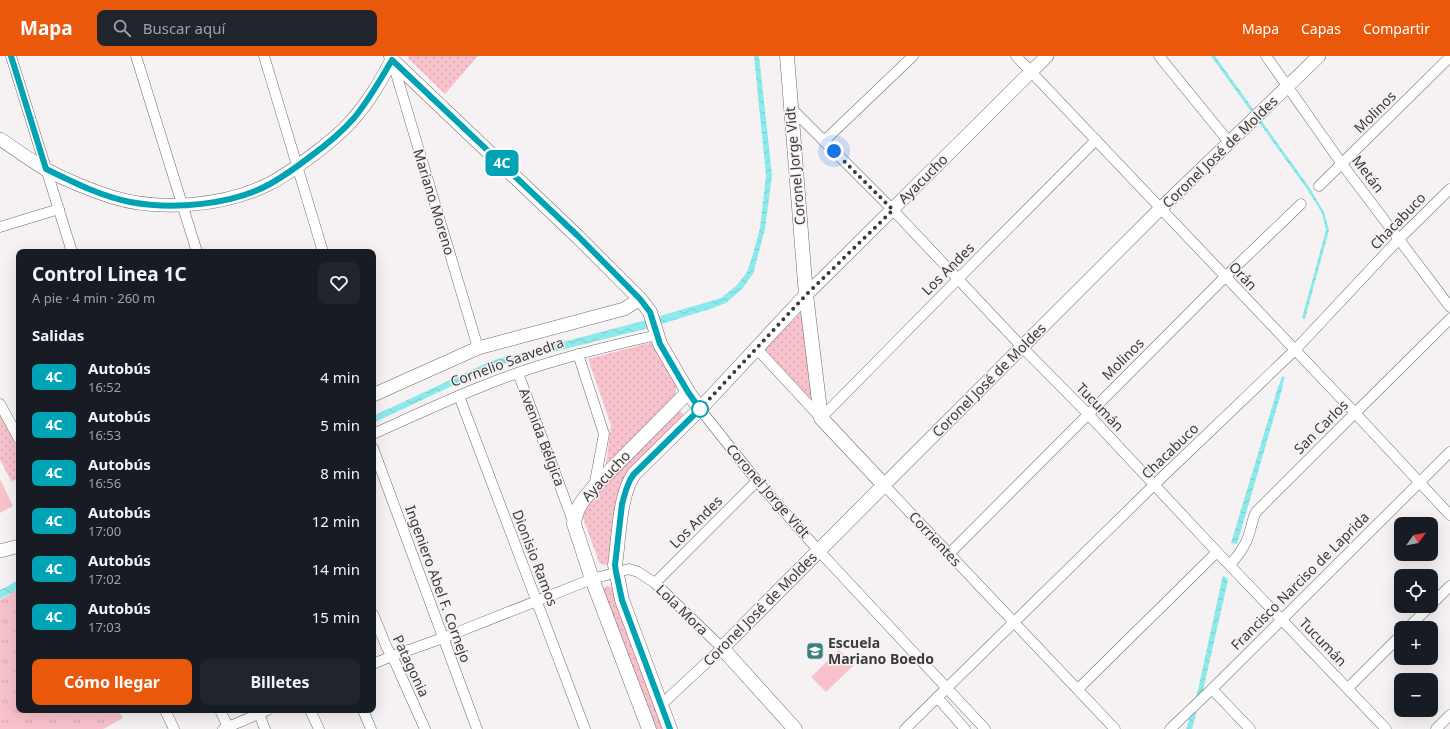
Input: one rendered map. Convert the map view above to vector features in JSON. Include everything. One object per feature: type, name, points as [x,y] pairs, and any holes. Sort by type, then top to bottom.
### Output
[{"type":"main road","points":[[392,57],[578,236],[640,299],[650,312],[660,344],[688,392],[700,409]]},
{"type":"main road","name":"Coronel Jorge Vidt","points":[[788,57],[806,295],[821,418]]},
{"type":"main road","name":"Ayacucho","points":[[661,705],[622,600],[623,570],[615,565],[622,504],[630,480],[634,474],[700,409],[806,295]]},
{"type":"main road","name":"Ayacucho","points":[[574,524],[577,509],[594,487],[688,392]]},
{"type":"main road","name":"Corrientes","points":[[821,418],[884,485]]},
{"type":"main road","name":"Coronel José de Moldes","points":[[722,648],[884,485]]},
{"type":"main road","points":[[574,524],[592,579],[649,729]]},
{"type":"main road","name":"Lola Mora","points":[[722,648],[795,729]]},
{"type":"main road","points":[[661,705],[670,729]]},
{"type":"street","points":[[11,56],[71,249]]},
{"type":"street","points":[[136,56],[196,249]]},
{"type":"street","points":[[264,56],[296,167],[322,249]]},
{"type":"street","points":[[824,141],[913,56]]},
{"type":"street","name":"Orán","points":[[1016,56],[1450,515]]},
{"type":"street","name":"Ayacucho","points":[[806,295],[1047,56]]},
{"type":"street","points":[[1159,56],[1229,142]]},
{"type":"street","name":"Metán","points":[[1266,56],[1342,164],[1450,307]]},
{"type":"street","name":"Coronel José de Moldes","points":[[884,485],[1160,210],[1319,56]]},
{"type":"street","points":[[0,139],[46,169],[87,188],[131,202],[183,205],[233,198],[270,184],[326,145],[354,119],[374,92],[392,57]]},
{"type":"street","name":"Mariano Moreno","points":[[392,57],[478,348]]},
{"type":"street","name":"Molinos","points":[[1319,186],[1450,57]]},
{"type":"street","name":"Tucumán","points":[[791,108],[893,210],[1386,729]]},
{"type":"street","name":"Los Andes","points":[[821,418],[1096,140]]},
{"type":"street","name":"Chacabuco","points":[[905,729],[1154,485],[1295,350],[1399,239],[1450,189]]},
{"type":"street","name":"Molinos","points":[[949,554],[1225,277],[1301,204]]},
{"type":"street","points":[[0,227],[59,209]]},
{"type":"street","name":"Cornelio Saavedra","points":[[376,394],[478,348],[624,309],[640,299]]},
{"type":"street","name":"San Carlos","points":[[1230,565],[1241,552],[1247,541],[1252,520],[1256,512],[1450,319]]},
{"type":"street","name":"Cornelio Saavedra","points":[[376,433],[459,396],[518,373],[578,354],[657,335]]},
{"type":"street","name":"Corrientes","points":[[756,348],[821,418]]},
{"type":"street","points":[[578,354],[604,434],[594,487]]},
{"type":"street","name":"Avenida Bélgica","points":[[518,373],[574,524]]},
{"type":"street","name":"Dionisio Ramos","points":[[459,396],[585,729]]},
{"type":"street","points":[[0,404],[16,433]]},
{"type":"street","name":"Coronel Jorge Vidt","points":[[700,409],[757,481],[819,551],[985,729]]},
{"type":"street","name":"Francisco Narciso de Laprida","points":[[1170,729],[1450,452]]},
{"type":"street","name":"Ingeniero Abel F. Cornejo","points":[[376,456],[477,729]]},
{"type":"street","name":"Los Andes","points":[[655,583],[757,481]]},
{"type":"street","name":"Corrientes","points":[[884,485],[1115,729]]},
{"type":"street","points":[[0,551],[16,547]]},
{"type":"street","points":[[1078,689],[1217,552]]},
{"type":"street","points":[[376,663],[592,579],[623,570]]},
{"type":"street","name":"Lola Mora","points":[[623,570],[638,572],[655,583],[722,648]]},
{"type":"street","points":[[1438,599],[1450,586]]},
{"type":"street","points":[[1415,621],[1424,613]]},
{"type":"street","name":"Patagonia","points":[[376,621],[425,729]]},
{"type":"street","points":[[1348,688],[1394,642]]},
{"type":"street","name":"Coronel José de Moldes","points":[[661,705],[722,648]]},
{"type":"street","points":[[1209,692],[1250,729]]},
{"type":"street","points":[[937,698],[966,729]]},
{"type":"street","points":[[166,713],[174,729]]},
{"type":"street","points":[[221,713],[226,728],[259,714],[265,729]]},
{"type":"street","points":[[311,713],[318,729]]},
{"type":"street","points":[[364,713],[371,729]]},
{"type":"street","points":[[1436,729],[1450,715]]},
{"type":"green space","points":[[409,56],[478,56],[445,94],[408,58]]},
{"type":"green space","points":[[803,310],[816,407],[765,349]]},
{"type":"green space","points":[[653,342],[677,386],[674,401],[606,464],[611,425],[588,359]]},
{"type":"green space","points":[[676,410],[680,411],[684,415],[684,418],[634,469],[609,564],[603,565],[599,562],[582,515],[583,508]]},
{"type":"green space","points":[[0,415],[16,445],[16,479],[12,482],[0,460]]},
{"type":"green space","points":[[0,479],[13,506],[0,513]]},
{"type":"green space","points":[[607,586],[611,587],[614,592],[665,729],[654,729],[603,589]]},
{"type":"green space","points":[[16,591],[16,713],[120,713],[123,718],[103,729],[0,729],[0,600]]},
{"type":"green space","points":[[839,650],[854,665],[826,692],[811,677]]},
{"type":"water","points":[[754,56],[759,56],[772,175],[765,229],[753,274],[742,289],[726,303],[713,308],[645,329],[492,367],[376,422],[376,415],[491,361],[643,321],[721,298],[737,285],[747,272],[760,228],[766,175]]},
{"type":"water","points":[[1211,56],[1215,56],[1309,187],[1324,212],[1329,230],[1305,319],[1302,318],[1326,230],[1322,213],[1307,189]]},
{"type":"water","points":[[1279,384],[1283,386],[1237,544],[1231,543]]},
{"type":"water","points":[[1223,575],[1228,580],[1204,686],[1192,729],[1186,729],[1198,690]]},
{"type":"water","points":[[16,582],[16,591],[0,599],[0,590]]},
{"type":"waterway","points":[[1280,388],[1283,378]]},
{"type":"bus line","name":"4C","points":[[11,56],[46,169],[87,188],[112,197],[131,202],[166,205],[183,205],[233,198],[270,184],[326,145],[354,119],[374,92],[392,60],[578,236],[640,299],[650,312],[660,344],[688,392],[700,409],[634,474],[630,480],[622,504],[615,565],[622,600],[670,729]]},
{"type":"place","name":"Escuela Mariano Boedo","points":[[815,651]]},
{"type":"route","points":[[700,409],[806,295],[893,210],[834,151]]}]
